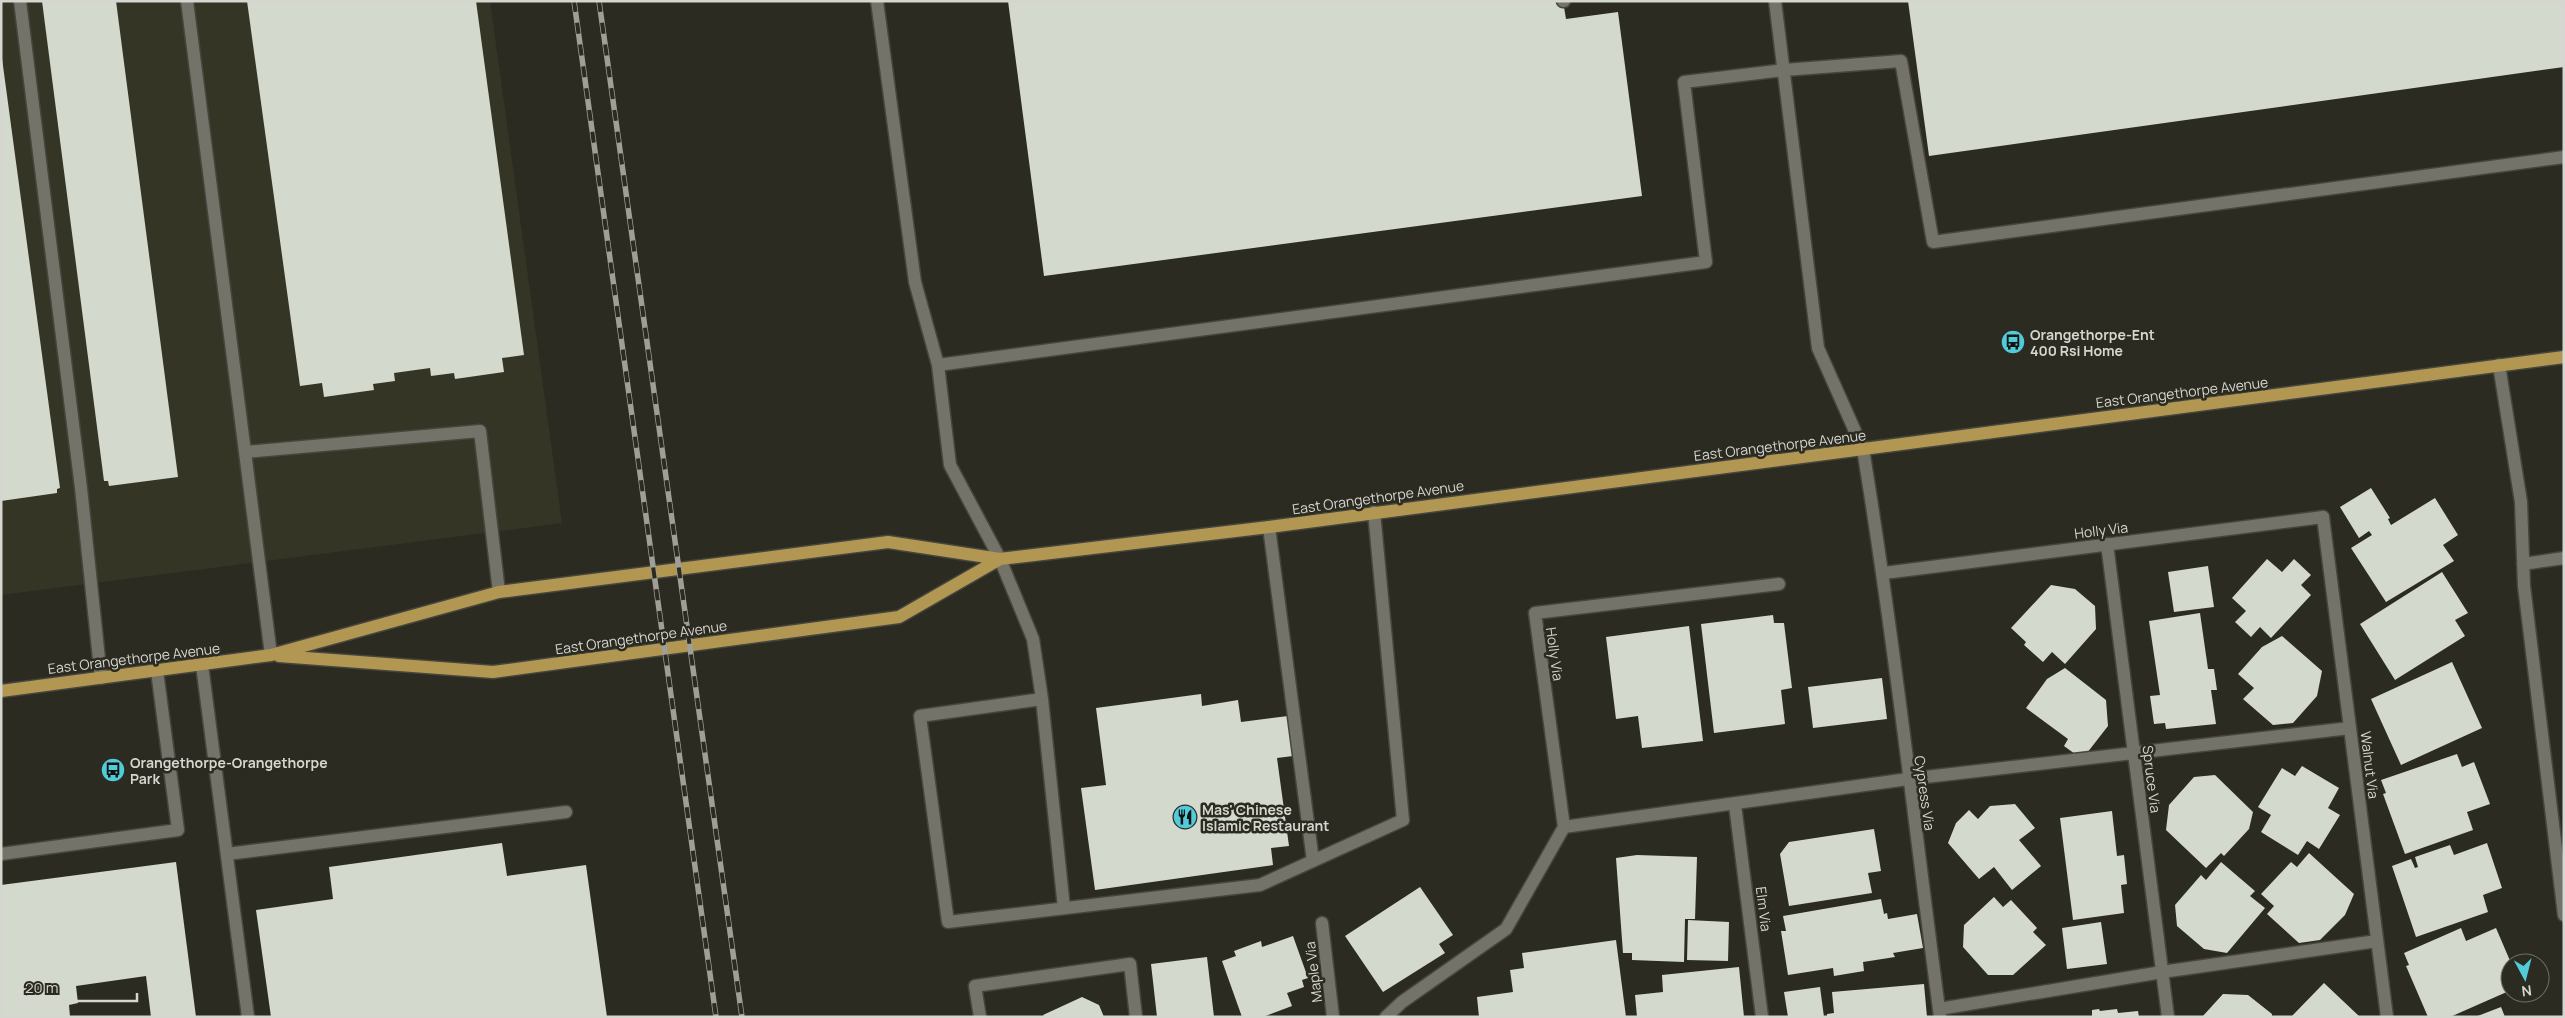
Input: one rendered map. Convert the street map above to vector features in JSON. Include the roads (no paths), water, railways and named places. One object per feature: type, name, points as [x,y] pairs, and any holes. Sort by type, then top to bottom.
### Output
[{"type":"main road","name":"East Orangethorpe Avenue","points":[[1,691],[271,656],[500,592],[888,542],[1000,559],[1268,527],[2564,357]]},
{"type":"main road","name":"East Orangethorpe Avenue","points":[[271,656],[493,672],[898,617],[1000,559]]},
{"type":"street","points":[[20,1],[81,488],[101,678]]},
{"type":"street","points":[[187,1],[271,656]]},
{"type":"street","points":[[878,1],[915,282],[938,365],[950,465],[1000,559],[1034,639],[1064,908]]},
{"type":"street","name":"Cypress Via","points":[[1775,1],[1818,348],[1863,449],[1884,573],[1908,779],[1940,1013]]},
{"type":"street","points":[[938,365],[1706,262],[1684,82],[1784,70],[1901,60],[1933,242],[2564,157]]},
{"type":"street","points":[[2499,365],[2521,502],[2524,586],[2564,915]]},
{"type":"street","points":[[244,452],[480,431],[500,592]]},
{"type":"street","points":[[1042,698],[920,716],[948,922],[1260,885],[1403,820],[1374,512]]},
{"type":"street","name":"Holly Via","points":[[1884,573],[2323,517]]},
{"type":"street","name":"Walnut Via","points":[[2323,517],[2387,1017]]},
{"type":"street","points":[[1268,527],[1314,861]]},
{"type":"street","name":"Spruce Via","points":[[2107,544],[2168,1017]]},
{"type":"street","points":[[2523,564],[2564,558]]},
{"type":"street","name":"Holly Via","points":[[1564,827],[1535,614],[1779,584]]},
{"type":"street","points":[[202,665],[248,1017]]},
{"type":"street","points":[[1,854],[178,830],[157,671]]},
{"type":"street","points":[[1386,1017],[1402,1002],[1506,929],[1564,827],[1908,779],[2350,728]]},
{"type":"street","name":"Elm Via","points":[[1735,804],[1762,1017]]},
{"type":"street","points":[[227,854],[566,812]]},
{"type":"street","name":"Maple Via","points":[[1322,923],[1333,1017]]},
{"type":"street","points":[[1940,1013],[2162,972],[2378,941]]},
{"type":"street","points":[[980,1017],[976,986],[1130,964],[1136,1017]]},
{"type":"railway","points":[[574,1],[716,1017]]},
{"type":"railway","points":[[599,1],[742,1017]]},
{"type":"place","name":"Orangethorpe-Ent 400 Rsi Home","points":[[2013,342]]},
{"type":"place","name":"Orangethorpe-Orangethorpe Park","points":[[113,770]]},
{"type":"place","name":"Mas' Chinese Islamic Restaurant","points":[[1185,817]]}]
